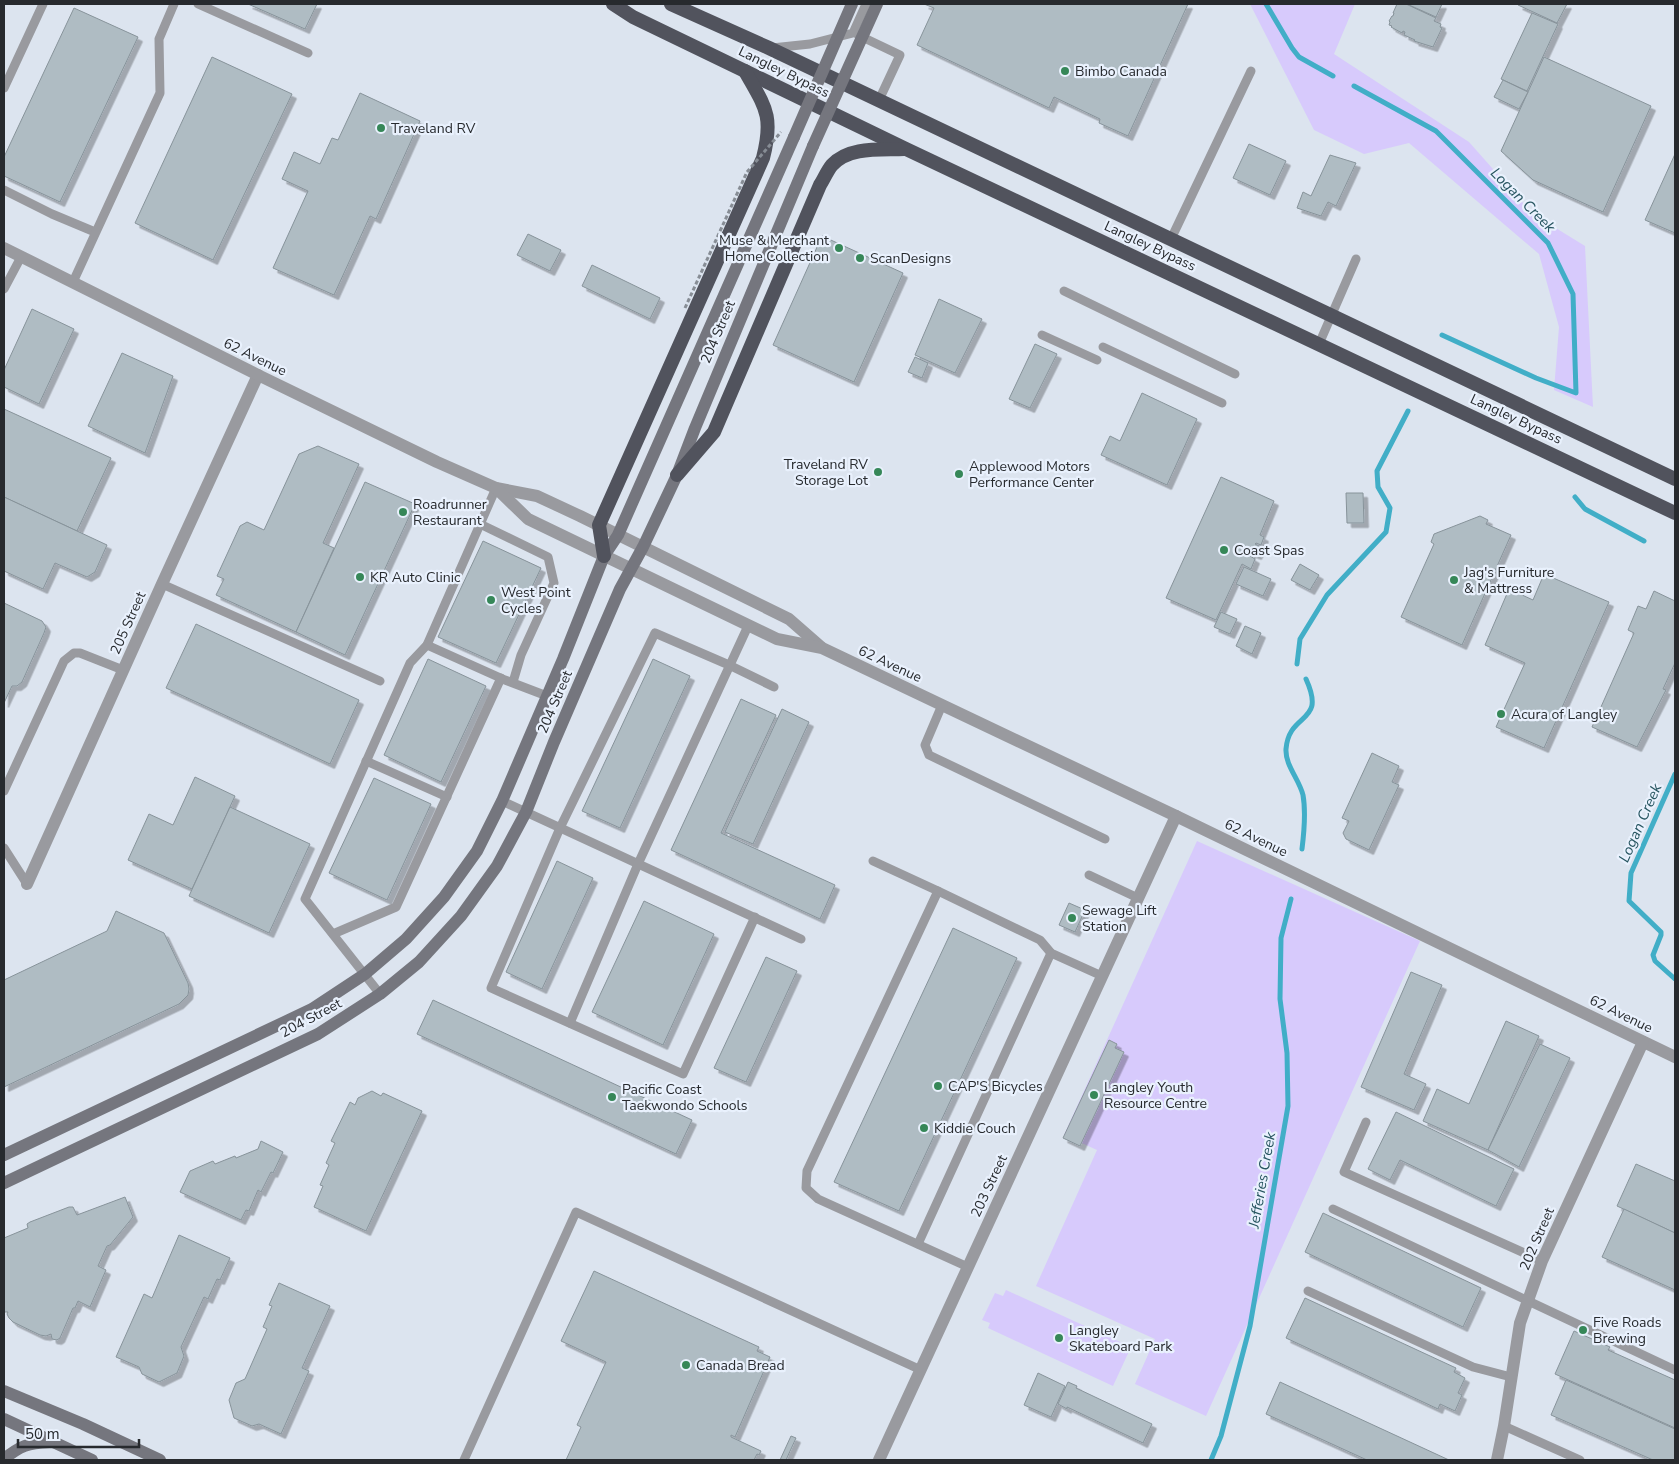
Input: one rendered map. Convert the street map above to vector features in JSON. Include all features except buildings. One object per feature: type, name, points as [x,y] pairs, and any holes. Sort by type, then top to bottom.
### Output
[{"type":"highway","name":"Langley Bypass","points":[[613,4],[633,17],[906,149],[1675,513]]},
{"type":"highway","name":"Langley Bypass","points":[[671,4],[880,100],[1675,479]]},
{"type":"highway","points":[[604,556],[599,525],[763,158],[768,140],[769,123],[765,108],[745,71]]},
{"type":"highway","points":[[677,475],[714,432],[820,185],[833,164],[847,155],[867,150],[906,149]]},
{"type":"main road","name":"204 Street","points":[[4,1156],[312,1009],[365,974],[406,939],[444,897],[476,851],[502,802],[548,696],[604,556],[618,535],[852,4]]},
{"type":"main road","name":"204 Street","points":[[4,1183],[318,1034],[380,994],[419,962],[461,916],[497,866],[526,812],[614,602],[632,570],[677,475],[813,146],[877,4]]},
{"type":"main road","points":[[4,1390],[160,1460]]},
{"type":"main road","points":[[4,1419],[92,1460]]},
{"type":"main road","points":[[4,1459],[18,1448],[33,1443],[51,1442]]},
{"type":"street","name":"62 Avenue","points":[[4,248],[258,375],[496,488],[537,496],[599,525],[789,619],[822,648]]},
{"type":"street","name":"205 Street","points":[[27,884],[258,375]]},
{"type":"street","name":"62 Avenue","points":[[496,488],[528,519],[748,626],[777,639],[822,648],[1562,1001],[1675,1057]]},
{"type":"street","name":"203 Street","points":[[880,1460],[1176,816]]},
{"type":"street","name":"202 Street","points":[[1497,1460],[1520,1323],[1528,1300],[1542,1261],[1643,1042]]},
{"type":"lane","points":[[4,88],[43,4]]},
{"type":"lane","points":[[73,282],[160,93],[159,39],[174,4]]},
{"type":"lane","points":[[198,4],[308,53]]},
{"type":"lane","points":[[853,33],[866,4]]},
{"type":"lane","points":[[769,48],[810,44],[853,33],[900,55],[880,100]]},
{"type":"lane","points":[[1171,239],[1251,71]]},
{"type":"lane","points":[[4,190],[52,214],[95,232]]},
{"type":"lane","points":[[4,288],[21,256]]},
{"type":"lane","points":[[1319,344],[1356,260]]},
{"type":"lane","points":[[1064,291],[1235,374]]},
{"type":"lane","points":[[1042,335],[1097,360]]},
{"type":"lane","points":[[1103,347],[1222,403]]},
{"type":"lane","points":[[380,994],[305,899],[410,663],[427,645],[496,488]]},
{"type":"lane","points":[[480,524],[548,557],[554,583],[521,655],[513,682]]},
{"type":"lane","points":[[162,584],[380,680]]},
{"type":"lane","points":[[570,1023],[638,864],[748,626]]},
{"type":"lane","points":[[755,917],[683,1074],[491,988],[560,828],[655,633],[730,665],[774,687]]},
{"type":"lane","points":[[427,645],[501,678],[548,696]]},
{"type":"lane","points":[[4,791],[64,662],[74,653],[80,653],[123,670]]},
{"type":"lane","points":[[332,934],[396,907],[501,678]]},
{"type":"lane","points":[[942,705],[925,745],[929,755],[1105,840]]},
{"type":"lane","points":[[366,761],[447,797]]},
{"type":"lane","points":[[502,802],[801,938]]},
{"type":"lane","points":[[4,848],[27,884]]},
{"type":"lane","points":[[873,862],[1040,940],[1050,953],[1102,976]]},
{"type":"lane","points":[[1089,876],[1138,898]]},
{"type":"lane","points":[[938,891],[807,1171],[806,1188],[818,1199],[968,1267]]},
{"type":"lane","points":[[918,1244],[1050,953]]},
{"type":"lane","points":[[1366,1122],[1344,1172],[1542,1261]]},
{"type":"lane","points":[[1333,1209],[1675,1370]]},
{"type":"lane","points":[[464,1460],[576,1212],[921,1370]]},
{"type":"lane","points":[[1308,1291],[1473,1367],[1511,1377]]},
{"type":"lane","points":[[1504,1426],[1580,1460]]},
{"type":"path","points":[[685,308],[747,172],[781,131]]},
{"type":"shaded area","points":[[1250,4],[1355,4],[1334,54],[1469,142],[1533,214],[1585,246],[1593,407],[1554,390],[1559,327],[1539,254],[1409,143],[1364,154],[1314,130]]},
{"type":"shaded area","points":[[1197,841],[1420,941],[1206,1416],[1135,1384],[1155,1339],[1036,1286],[1097,1150],[1064,1135]]},
{"type":"shaded area","name":"Langley Skateboard Park","points":[[1006,1290],[1131,1347],[1113,1386],[988,1328],[990,1323],[982,1320],[995,1293],[1003,1296]]},
{"type":"waterway","name":"Logan Creek","points":[[1266,4],[1299,57],[1333,76]]},
{"type":"waterway","name":"Logan Creek","points":[[1354,86],[1436,131],[1548,243],[1573,294],[1576,393],[1536,378],[1442,335]]},
{"type":"waterway","name":"Jefferies Creek","points":[[1297,664],[1300,639],[1327,595],[1386,532],[1390,508],[1378,487],[1377,471],[1408,411]]},
{"type":"waterway","name":"Logan Creek","points":[[1575,497],[1585,509],[1644,541]]},
{"type":"waterway","name":"Jefferies Creek","points":[[1302,849],[1305,815],[1303,795],[1288,761],[1286,749],[1293,728],[1310,711],[1312,704],[1311,694],[1306,679]]},
{"type":"waterway","name":"Logan Creek","points":[[1675,774],[1631,873],[1629,901],[1661,932],[1653,955],[1655,961],[1675,979]]},
{"type":"waterway","name":"Jefferies Creek","points":[[1211,1460],[1221,1436],[1250,1326],[1288,1106],[1287,1053],[1280,999],[1281,938],[1291,899]]},
{"type":"place","name":"Bimbo Canada","points":[[1065,71]]},
{"type":"place","name":"Traveland RV","points":[[381,128]]},
{"type":"place","name":"Muse & Merchant Home Collection","points":[[839,248]]},
{"type":"place","name":"ScanDesigns","points":[[860,258]]},
{"type":"place","name":"Traveland RV Storage Lot","points":[[878,472]]},
{"type":"place","name":"Applewood Motors Performance Center","points":[[959,474]]},
{"type":"place","name":"Roadrunner Restaurant","points":[[403,512]]},
{"type":"place","name":"Coast Spas","points":[[1224,550]]},
{"type":"place","name":"KR Auto Clinic","points":[[360,577]]},
{"type":"place","name":"Jag's Furniture & Mattress","points":[[1454,580]]},
{"type":"place","name":"West Point Cycles","points":[[491,600]]},
{"type":"place","name":"Acura of Langley","points":[[1501,714]]},
{"type":"place","name":"Sewage Lift Station","points":[[1072,918]]},
{"type":"place","name":"CAP'S Bicycles","points":[[938,1086]]},
{"type":"place","name":"Langley Youth Resource Centre","points":[[1094,1095]]},
{"type":"place","name":"Pacific Coast Taekwondo Schools","points":[[612,1097]]},
{"type":"place","name":"Kiddie Couch","points":[[924,1128]]},
{"type":"place","name":"Five Roads Brewing","points":[[1583,1330]]},
{"type":"place","name":"Langley Skateboard Park","points":[[1059,1338]]},
{"type":"place","name":"Canada Bread","points":[[686,1365]]}]
